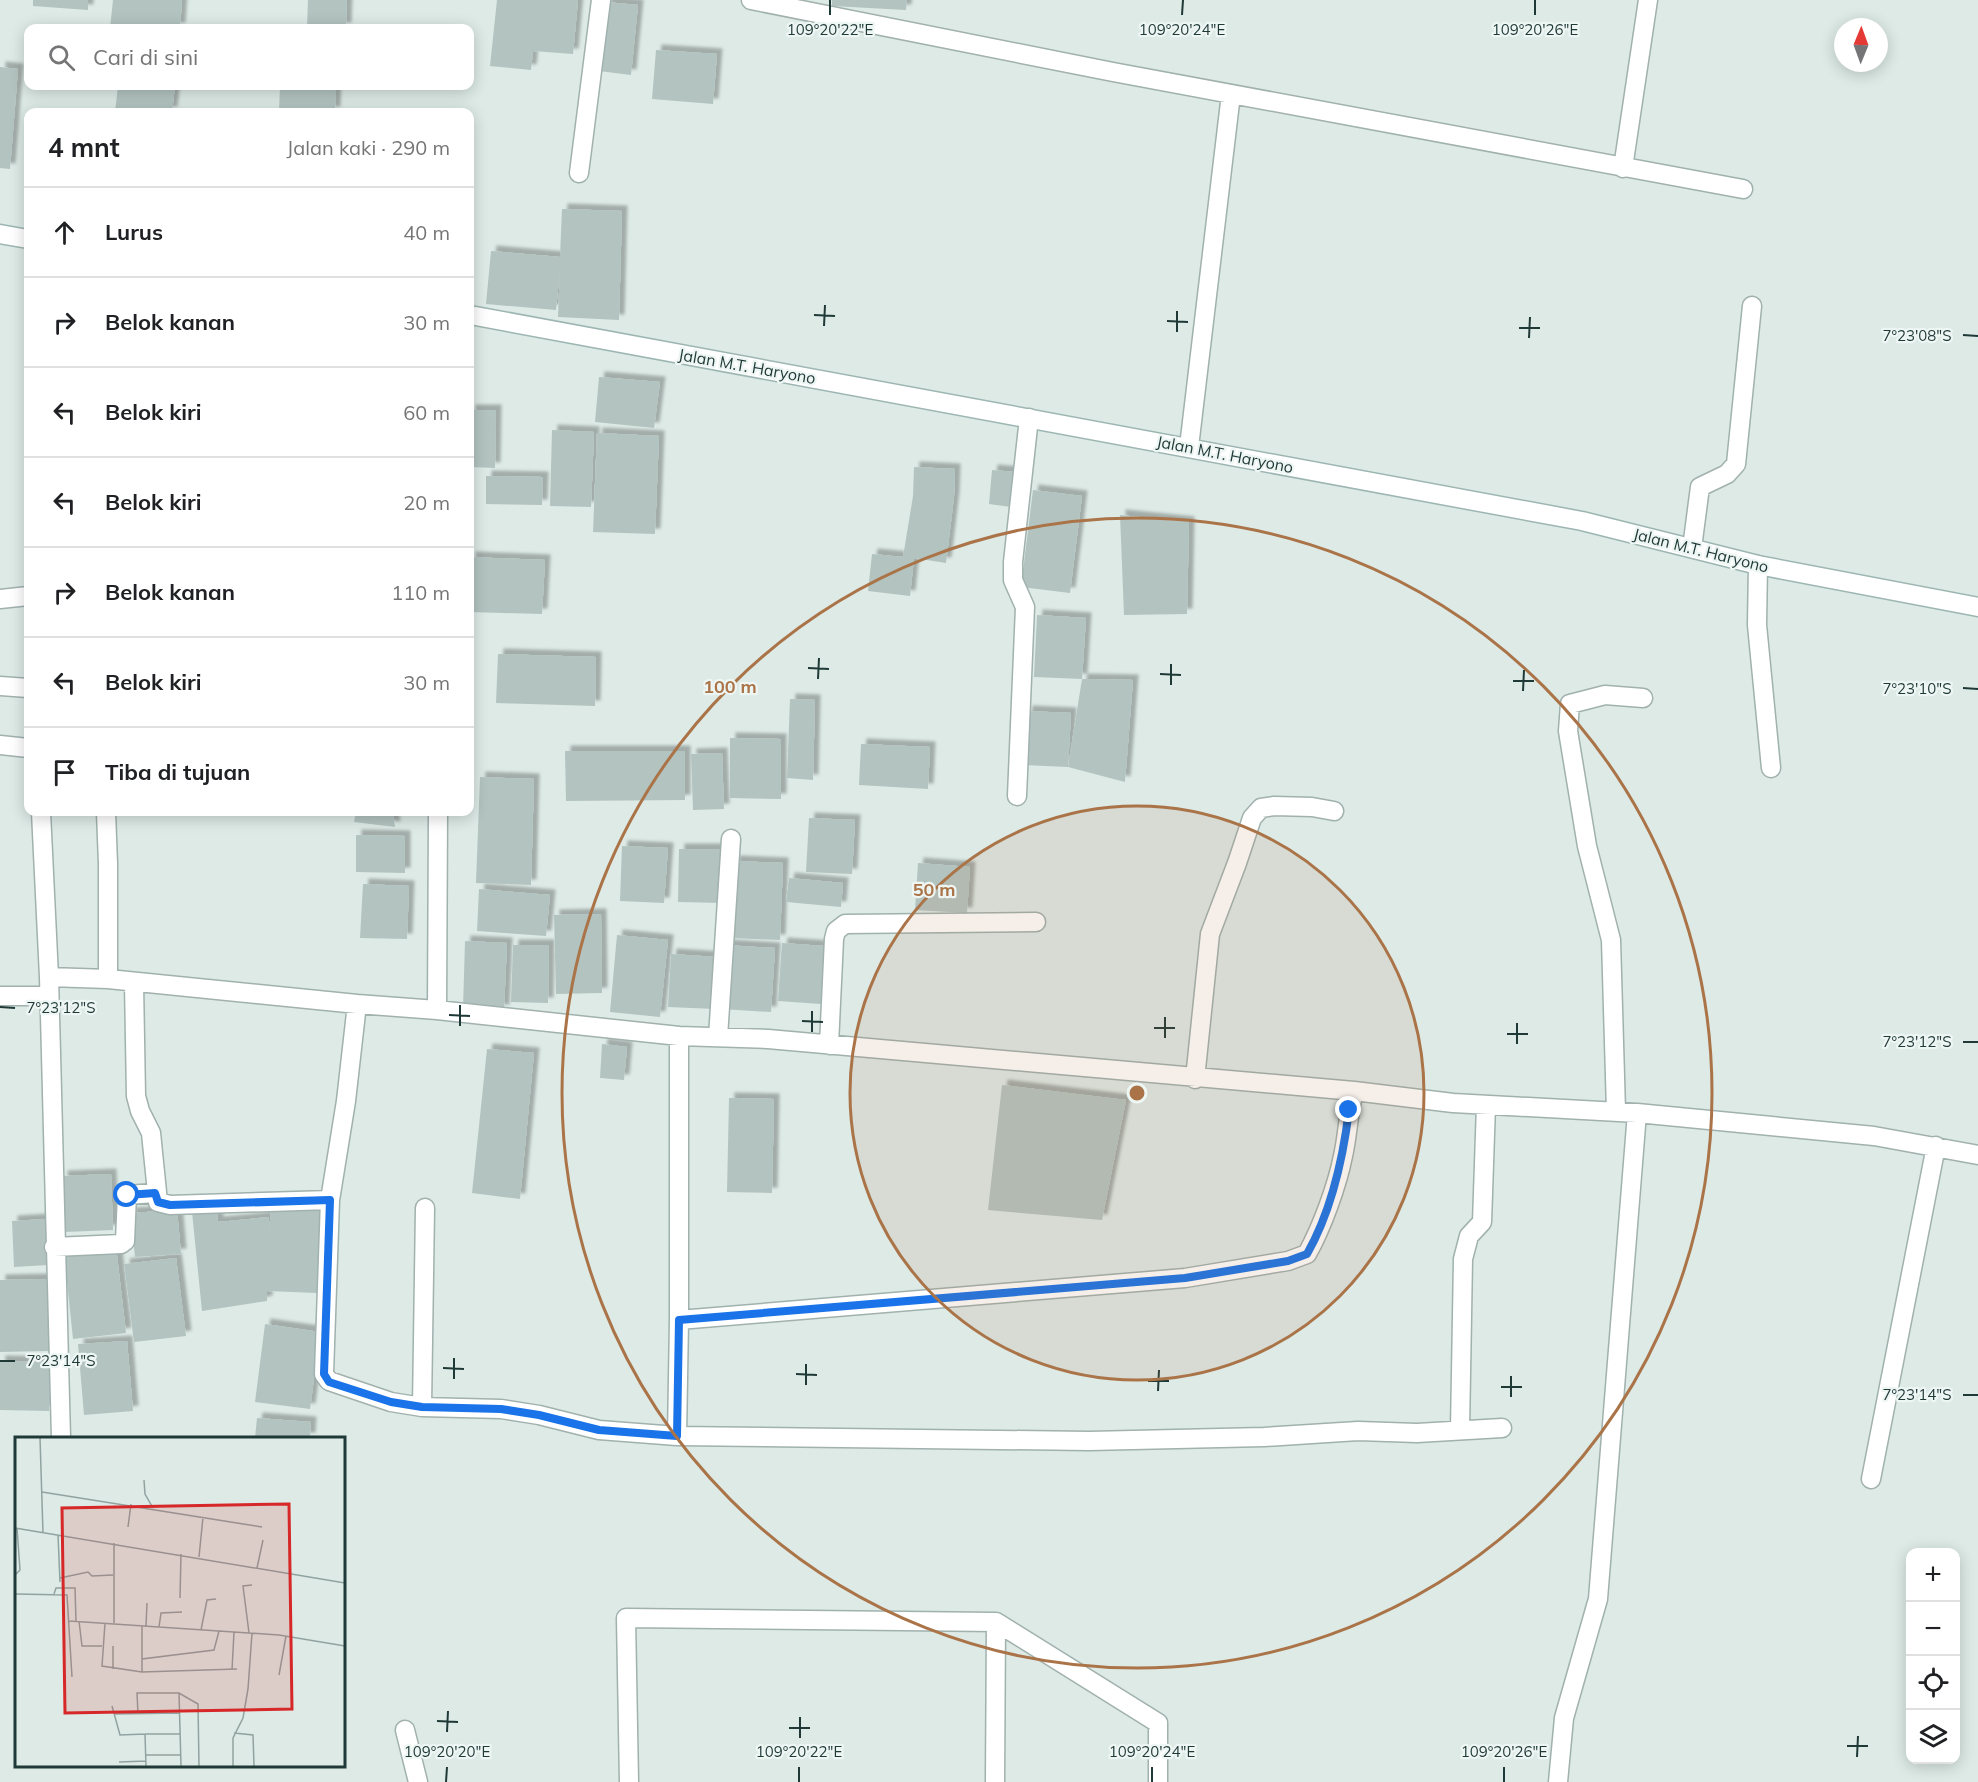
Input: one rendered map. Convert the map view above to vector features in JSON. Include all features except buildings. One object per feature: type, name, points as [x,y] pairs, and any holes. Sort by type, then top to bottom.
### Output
[{"type":"street","points":[[579,173],[601,0]]},
{"type":"street","points":[[751,0],[796,5],[1231,94],[1743,189]]},
{"type":"street","points":[[1623,168],[1647,0]]},
{"type":"street","points":[[1189,447],[1231,94]]},
{"type":"street","points":[[0,234],[24,238]]},
{"type":"street","points":[[1692,548],[1700,487],[1726,474],[1736,465],[1752,306]]},
{"type":"street","name":"Jalan M.T. Haryono","points":[[474,316],[1582,521],[1758,565],[1978,607]]},
{"type":"street","points":[[1017,796],[1025,607],[1013,580],[1013,562],[1029,418]]},
{"type":"street","points":[[1758,565],[1757,625],[1771,768]]},
{"type":"street","points":[[0,599],[24,596]]},
{"type":"street","points":[[0,686],[24,688]]},
{"type":"street","points":[[1616,1112],[1611,940],[1587,846],[1568,731],[1570,704],[1605,696],[1643,698]]},
{"type":"street","points":[[0,745],[24,748]]},
{"type":"street","points":[[1195,1079],[1210,934],[1238,863],[1252,818],[1261,808],[1274,806],[1312,807],[1334,811]]},
{"type":"street","points":[[40,816],[49,977],[54,1247],[61,1437]]},
{"type":"street","points":[[106,816],[108,979]]},
{"type":"street","points":[[437,1010],[438,816]]},
{"type":"street","points":[[718,1037],[731,839]]},
{"type":"street","points":[[829,1045],[834,939],[836,931],[845,924],[1036,922]]},
{"type":"street","points":[[49,977],[108,979],[437,1010],[678,1036],[829,1045],[1195,1079],[1354,1091],[1486,1105],[1637,1113],[1874,1136],[1978,1155]]},
{"type":"street","points":[[134,983],[136,1096],[140,1111],[151,1133],[155,1193],[158,1202],[170,1205],[330,1200]]},
{"type":"street","points":[[0,996],[49,996]]},
{"type":"street","points":[[357,1004],[349,1080],[330,1200],[324,1374],[329,1382],[391,1402],[422,1407],[501,1409],[539,1415],[599,1430],[677,1436],[1089,1441],[1502,1428]]},
{"type":"street","points":[[677,1436],[678,1036]]},
{"type":"street","points":[[679,1320],[1126,1284],[1220,1274],[1288,1261],[1307,1254],[1316,1238],[1343,1157],[1349,1110],[1354,1091]]},
{"type":"street","points":[[1460,1430],[1461,1284],[1469,1236],[1482,1222],[1486,1105]]},
{"type":"street","points":[[1558,1782],[1564,1718],[1598,1599],[1637,1113]]},
{"type":"street","points":[[1871,1479],[1936,1146]]},
{"type":"street","points":[[54,1247],[122,1244],[125,1240],[127,1195],[155,1193]]},
{"type":"street","points":[[422,1407],[425,1208]]},
{"type":"street","points":[[629,1782],[626,1618],[996,1622],[1158,1723],[1158,1782]]},
{"type":"street","points":[[995,1782],[996,1622]]},
{"type":"street","points":[[405,1731],[418,1782]]},
{"type":"route","points":[[127,1195],[155,1193],[158,1202],[170,1205],[330,1200],[324,1374],[329,1382],[366,1392],[391,1402],[422,1407],[501,1409],[539,1415],[599,1430],[677,1436],[679,1320],[1185,1278],[1288,1261],[1307,1254],[1316,1238],[1343,1157],[1349,1110]]}]
